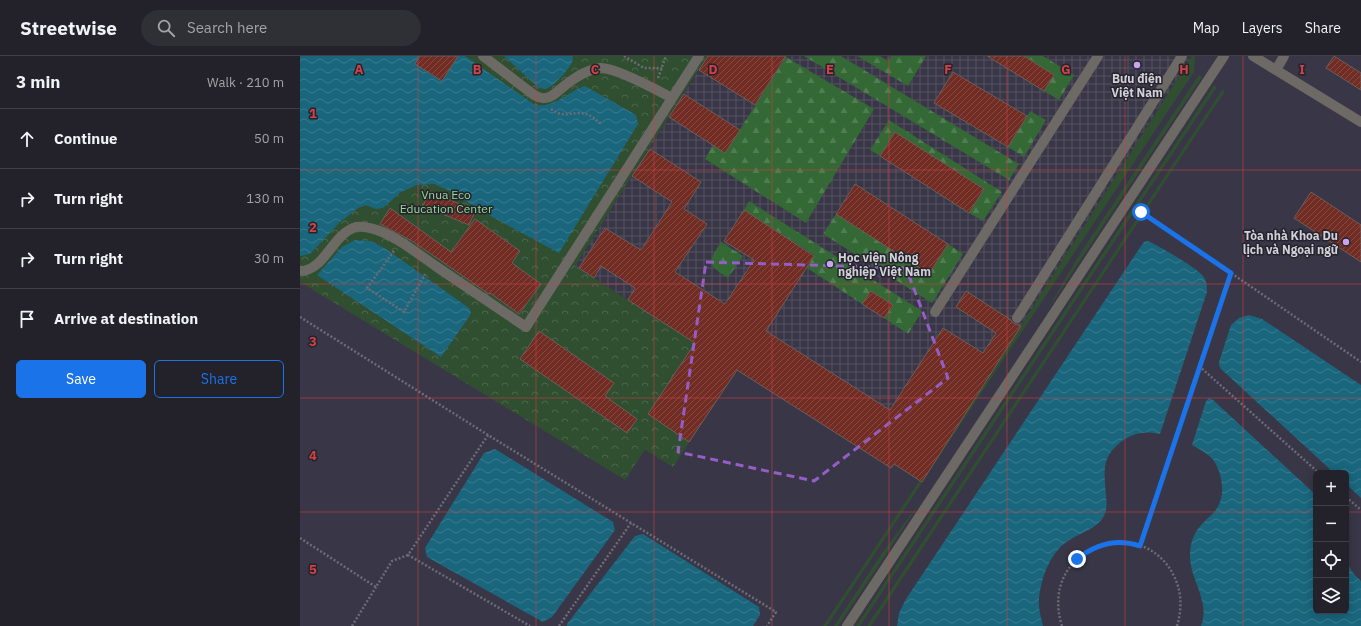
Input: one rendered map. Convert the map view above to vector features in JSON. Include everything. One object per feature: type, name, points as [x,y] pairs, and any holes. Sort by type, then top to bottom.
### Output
[{"type":"street","points":[[483,56],[540,98],[552,96],[585,72],[602,68],[614,70],[672,98]]},
{"type":"street","points":[[300,271],[311,269],[315,266],[341,236],[349,230],[358,227],[367,228],[383,233],[400,242],[526,327],[699,56]]},
{"type":"street","points":[[935,312],[1098,56]]},
{"type":"street","points":[[1017,318],[1182,56]]},
{"type":"street","points":[[847,626],[1224,56]]},
{"type":"street","points":[[1253,56],[1361,122]]},
{"type":"street","points":[[1276,70],[1284,56]]},
{"type":"path","points":[[624,56],[644,68],[662,68]]},
{"type":"path","points":[[655,89],[666,56]]},
{"type":"path","points":[[555,112],[567,115],[579,113],[592,116],[601,124]]},
{"type":"path","points":[[1139,210],[1361,362]]},
{"type":"path","points":[[392,253],[367,288],[404,312],[424,275]]},
{"type":"path","points":[[1140,546],[1231,273]]},
{"type":"path","points":[[300,317],[488,435],[776,612],[767,626]]},
{"type":"path","points":[[1199,366],[1316,470]]},
{"type":"path","points":[[352,626],[392,561],[408,555],[488,435]]},
{"type":"path","points":[[1349,500],[1361,510]]},
{"type":"path","points":[[559,626],[631,522]]},
{"type":"path","points":[[300,538],[376,587]]},
{"type":"path","points":[[1062,626],[1058,608],[1059,590],[1063,578],[1069,568],[1077,559],[1092,549],[1109,543],[1121,542],[1140,546],[1155,554],[1172,571],[1177,582],[1181,606],[1176,626]]},
{"type":"path","points":[[408,555],[530,626]]},
{"type":"highlighted area","points":[[706,262],[906,268],[948,378],[814,481],[678,452]]},
{"type":"shaded area","name":"Học viện Nông nghiệp Việt Nam","points":[[300,56],[1361,56],[1361,626],[300,626]]},
{"type":"shaded area","points":[[708,56],[1192,56],[922,482],[894,464],[891,468],[575,266]]},
{"type":"green space","name":"Vnua Eco Education Center","points":[[300,56],[707,56],[575,266],[737,370],[673,467],[645,450],[625,480],[300,282]]},
{"type":"green space","points":[[804,56],[841,56],[1019,164],[1009,180]]},
{"type":"green space","points":[[857,56],[880,56],[888,61],[891,56],[926,56],[908,86]]},
{"type":"green space","points":[[1024,56],[1043,56],[1074,75],[1059,100],[1044,91],[1054,75]]},
{"type":"green space","points":[[1192,56],[1195,56],[1194,72],[827,626],[823,626],[920,480],[922,482]]},
{"type":"green space","points":[[786,57],[874,109],[806,223],[705,159],[713,145],[725,153]]},
{"type":"green space","points":[[1199,75],[1202,77],[1044,315],[1079,255]]},
{"type":"green space","points":[[1214,85],[1217,87],[860,626],[856,626]]},
{"type":"green space","points":[[1222,90],[1225,91],[871,626],[867,626]]},
{"type":"green space","points":[[1030,111],[1046,120],[1024,157],[1008,147]]},
{"type":"green space","points":[[889,120],[1002,192],[983,221],[969,213],[984,189],[895,132],[880,156],[870,150]]},
{"type":"green space","points":[[749,201],[922,311],[908,334],[884,318],[893,305],[871,291],[862,304],[807,268],[814,255],[744,210]]},
{"type":"green space","points":[[836,214],[929,273],[948,244],[963,254],[932,303],[823,234]]},
{"type":"green space","points":[[721,242],[743,256],[728,278],[712,266],[711,263],[711,259]]},
{"type":"green space","points":[[924,497],[838,626],[834,626],[882,553]]},
{"type":"water","points":[[300,56],[465,56],[535,105],[555,102],[585,86],[636,115],[638,124],[559,253],[485,213],[450,191],[434,184],[417,185],[401,192],[383,208],[376,209],[366,205],[358,208],[340,222],[310,254],[300,256]]},
{"type":"water","points":[[504,56],[573,56],[572,63],[564,74],[553,85],[546,89],[539,88]]},
{"type":"water","points":[[355,240],[371,241],[386,249],[469,308],[471,312],[469,317],[441,357],[317,275],[342,247]]},
{"type":"water","points":[[1148,241],[1198,271],[1205,279],[1207,292],[1160,434],[1146,432],[1133,435],[1117,445],[1108,457],[1106,464],[1105,478],[1107,504],[1104,516],[1089,530],[1064,544],[1048,565],[1042,582],[1039,599],[1039,609],[1043,626],[897,626],[899,613],[906,599],[1141,246],[1144,242]]},
{"type":"water","points":[[1249,315],[1262,319],[1361,385],[1361,498],[1349,487],[1349,470],[1331,470],[1221,369],[1219,362],[1231,325],[1239,318]]},
{"type":"water","points":[[1209,398],[1213,400],[1313,492],[1313,614],[1349,614],[1349,566],[1361,581],[1361,626],[1201,626],[1203,617],[1202,599],[1193,573],[1190,550],[1192,540],[1197,531],[1202,523],[1215,511],[1221,500],[1222,493],[1220,473],[1214,461],[1207,454],[1192,445],[1206,401]]},
{"type":"water","points":[[495,449],[613,522],[615,530],[552,617],[543,622],[427,557],[425,548],[484,453]]},
{"type":"water","points":[[643,534],[759,607],[760,615],[753,626],[567,626],[567,624],[635,536]]},
{"type":"building","points":[[420,56],[458,56],[442,81],[415,64]]},
{"type":"building","points":[[708,56],[786,56],[755,105],[699,70]]},
{"type":"building","points":[[987,56],[1024,56],[1054,75],[1044,91]]},
{"type":"building","points":[[1334,56],[1361,73],[1361,90],[1326,68]]},
{"type":"building","points":[[953,72],[1027,116],[1008,147],[934,103]]},
{"type":"building","points":[[684,94],[740,130],[725,153],[669,117]]},
{"type":"building","points":[[895,132],[984,189],[969,213],[880,156]]},
{"type":"building","points":[[650,149],[701,182],[684,209],[707,224],[675,272],[725,304],[754,260],[724,241],[744,210],[814,256],[766,331],[890,410],[943,328],[983,353],[996,333],[956,307],[966,291],[1011,320],[1013,323],[1021,326],[922,482],[894,464],[891,468],[737,370],[689,442],[648,414],[695,343],[628,300],[635,288],[601,266],[594,278],[579,268],[605,228],[641,250],[672,202],[632,176]]},
{"type":"building","points":[[855,184],[948,244],[929,274],[836,214]]},
{"type":"building","points":[[430,191],[475,211],[469,225],[423,206]]},
{"type":"building","name":"Tòa nhà Khoa Du lịch và Ngoại ngữ","points":[[1311,192],[1361,225],[1361,262],[1294,218]]},
{"type":"building","points":[[390,208],[451,252],[475,219],[520,251],[512,263],[541,284],[519,314],[412,241],[380,224]]},
{"type":"building","points":[[871,291],[893,305],[884,318],[862,304]]},
{"type":"building","points":[[539,331],[614,383],[605,396],[637,419],[627,433],[520,359]]},
{"type":"place","name":"Bưu điện Việt Nam","points":[[1137,65]]},
{"type":"place","name":"Tòa nhà Khoa Du lịch và Ngoại ngữ","points":[[1346,242]]},
{"type":"place","name":"Học viện Nông nghiệp Việt Nam","points":[[830,264]]},
{"type":"route","points":[[1077,559],[1086,551],[1109,543],[1121,542],[1140,546],[1231,273],[1141,212]]}]
